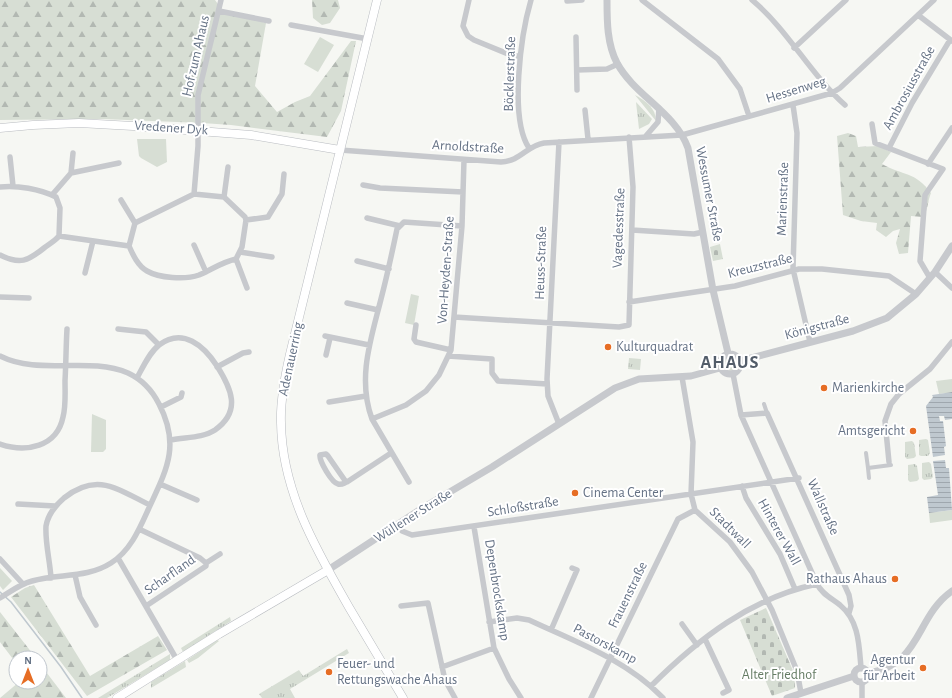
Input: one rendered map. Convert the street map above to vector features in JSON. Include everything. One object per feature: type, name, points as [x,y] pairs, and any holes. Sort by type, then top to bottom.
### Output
[{"type":"main road","name":"Adenauerring","points":[[377,0],[290,354],[282,398],[280,423],[284,459],[296,504],[309,534],[328,570],[403,698]]},
{"type":"main road","name":"Vredener Dyk","points":[[0,128],[33,125],[79,124],[198,130],[252,135],[340,150]]},
{"type":"main road","name":"Wüllener Straße","points":[[117,698],[177,660],[328,570]]},
{"type":"street","name":"Hof zum Ahaus","points":[[194,194],[198,130],[197,103],[199,87],[221,0]]},
{"type":"street","points":[[469,0],[463,26],[468,36],[513,56],[520,56]]},
{"type":"street","name":"Böcklerstraße","points":[[529,148],[523,138],[521,130],[519,96],[520,56],[526,16],[531,0]]},
{"type":"street","points":[[567,1],[582,0]]},
{"type":"street","name":"Wessumer Straße","points":[[607,0],[609,39],[618,64],[630,82],[659,108],[682,135],[691,163],[713,290],[728,353]]},
{"type":"street","points":[[642,0],[718,59],[740,89],[749,116]]},
{"type":"street","points":[[752,0],[759,2],[794,48],[832,93],[845,105]]},
{"type":"street","points":[[794,48],[846,0]]},
{"type":"street","name":"Hessenweg","points":[[682,135],[832,93],[840,88],[934,0]]},
{"type":"street","name":"Hof zum Ahaus","points":[[219,11],[269,21]]},
{"type":"street","points":[[918,15],[951,40]]},
{"type":"street","points":[[291,25],[368,40]]},
{"type":"street","points":[[576,37],[577,90]]},
{"type":"street","name":"Ambrosiusstraße","points":[[889,148],[912,103],[951,40]]},
{"type":"street","points":[[577,70],[607,69],[618,64]]},
{"type":"street","name":"Marienstraße","points":[[793,105],[797,133],[793,269],[810,342]]},
{"type":"street","points":[[645,137],[658,122],[659,108]]},
{"type":"street","points":[[585,110],[588,139]]},
{"type":"street","points":[[872,124],[875,143],[943,169],[925,195],[920,261],[932,275],[952,288]]},
{"type":"street","points":[[928,164],[952,128]]},
{"type":"street","name":"Arnoldstraße","points":[[340,150],[464,160],[510,161],[520,156],[536,144],[588,139],[682,135]]},
{"type":"street","name":"Vagedesstraße","points":[[550,323],[624,327],[629,325],[633,187],[629,137]]},
{"type":"street","name":"Heuss-Straße","points":[[559,142],[547,384],[548,396],[559,424]]},
{"type":"street","points":[[52,195],[71,173],[73,153]]},
{"type":"street","points":[[10,157],[13,186]]},
{"type":"street","name":"Von-Heyden-Straße","points":[[372,419],[406,405],[426,391],[439,375],[450,353],[462,226],[464,160]]},
{"type":"street","points":[[71,173],[119,163]]},
{"type":"street","points":[[224,197],[228,167]]},
{"type":"street","points":[[246,220],[268,217],[282,194],[284,174]]},
{"type":"street","points":[[363,185],[380,188],[463,192]]},
{"type":"street","points":[[0,187],[13,186],[56,197],[60,208],[62,236]]},
{"type":"street","points":[[135,223],[194,194],[224,197],[246,220]]},
{"type":"street","points":[[121,200],[135,223],[129,246],[140,266],[146,271],[154,274],[191,277],[206,272],[220,264],[236,259],[240,252],[246,220]]},
{"type":"street","points":[[367,218],[400,226]]},
{"type":"street","points":[[409,482],[372,419],[366,396],[364,378],[369,346],[400,226],[404,222],[462,226]]},
{"type":"street","points":[[632,230],[694,234],[703,232]]},
{"type":"street","points":[[0,255],[14,260],[25,260],[32,258],[62,236],[129,246]]},
{"type":"street","points":[[85,273],[93,240]]},
{"type":"street","points":[[194,245],[206,272]]},
{"type":"street","name":"Königstraße","points":[[740,361],[871,325],[897,312],[916,294],[932,275],[952,246]]},
{"type":"street","points":[[240,252],[272,257]]},
{"type":"street","points":[[236,259],[247,288]]},
{"type":"street","points":[[358,261],[388,268]]},
{"type":"street","name":"Kreuzstraße","points":[[629,302],[735,286],[793,269],[822,269],[889,276],[916,294]]},
{"type":"street","points":[[0,297],[29,298]]},
{"type":"street","points":[[347,303],[378,310]]},
{"type":"street","points":[[454,317],[550,323]]},
{"type":"street","name":"Von-Heyden-Straße","points":[[416,325],[414,339],[416,342],[450,353]]},
{"type":"street","points":[[0,444],[26,448],[40,446],[55,435],[63,418],[67,329]]},
{"type":"street","points":[[118,330],[146,332],[159,345]]},
{"type":"street","points":[[326,355],[327,337],[369,346]]},
{"type":"street","points":[[137,378],[151,354],[159,345],[176,339],[191,341],[206,351],[232,394],[231,405],[224,421],[216,429],[207,434],[171,440]]},
{"type":"street","points":[[868,468],[890,464],[885,421],[891,404],[899,394],[930,369],[952,342]]},
{"type":"street","points":[[217,367],[249,352]]},
{"type":"street","points":[[450,353],[492,359],[492,373],[498,381],[547,384]]},
{"type":"street","points":[[728,353],[736,355],[740,361],[740,368],[733,374],[726,373],[720,368],[720,359],[728,353]]},
{"type":"street","points":[[0,356],[19,362],[102,367],[121,371],[137,378],[151,390],[161,407],[167,422],[171,440],[169,460],[160,484],[139,529],[128,547],[118,558],[92,572],[36,580],[23,584],[2,597]]},
{"type":"street","name":"Wüllener Straße","points":[[328,570],[615,388],[628,382],[650,377],[682,377],[720,368]]},
{"type":"street","points":[[733,374],[741,415],[816,582],[821,592],[849,613],[857,630],[861,668]]},
{"type":"street","points":[[682,377],[693,442],[691,494]]},
{"type":"street","points":[[161,407],[181,397],[182,393]]},
{"type":"street","points":[[329,402],[366,396]]},
{"type":"street","name":"Wallstraße","points":[[764,404],[766,413],[798,478],[849,595],[851,606],[849,613]]},
{"type":"street","points":[[741,415],[766,413]]},
{"type":"street","points":[[346,482],[328,456],[326,454],[320,455],[320,460],[333,481],[340,485],[346,482],[391,453]]},
{"type":"street","points":[[866,453],[870,478]]},
{"type":"street","name":"Schloßstraße","points":[[398,525],[402,531],[412,535],[798,478]]},
{"type":"street","points":[[51,578],[46,530],[49,515],[55,506],[80,487],[98,484],[113,488],[150,505]]},
{"type":"street","points":[[160,484],[197,500]]},
{"type":"street","name":"Hinterer Wall","points":[[742,486],[746,498],[780,554],[795,590]]},
{"type":"street","name":"Stadtwall","points":[[691,494],[695,510],[730,542],[742,556],[768,600],[797,671],[801,693]]},
{"type":"street","points":[[18,504],[55,506]]},
{"type":"street","name":"Frauenstraße","points":[[591,698],[678,519],[695,510]]},
{"type":"street","name":"Depenbrockskamp","points":[[474,527],[494,648],[505,673],[521,698]]},
{"type":"street","name":"Scharfland","points":[[139,529],[200,558],[206,563]]},
{"type":"street","name":"Scharfland","points":[[146,606],[203,570],[206,563],[220,554]]},
{"type":"street","name":"Scharfland","points":[[118,558],[177,660]]},
{"type":"street","points":[[0,559],[23,584]]},
{"type":"street","name":"Pastorskamp","points":[[551,630],[577,570],[572,568]]},
{"type":"street","points":[[75,575],[80,598],[96,625]]},
{"type":"street","points":[[652,686],[675,662],[737,616],[768,600],[816,582]]},
{"type":"street","points":[[869,673],[889,667],[903,658],[914,644],[934,608],[951,594]]},
{"type":"street","points":[[401,606],[428,603],[445,680],[455,698]]},
{"type":"street","name":"Pastorskamp","points":[[489,622],[523,618],[551,630],[611,658],[652,686],[663,698]]},
{"type":"street","points":[[682,624],[697,645]]},
{"type":"street","points":[[705,639],[729,690],[724,693]]},
{"type":"street","points":[[442,667],[494,648]]},
{"type":"street","points":[[854,676],[855,671],[861,668],[867,670],[869,673]]},
{"type":"street","points":[[854,676],[857,681],[862,682],[867,680],[869,673]]},
{"type":"street","points":[[787,698],[854,676]]},
{"type":"street","points":[[862,682],[862,698]]},
{"type":"green space","points":[[0,0],[215,0],[223,11],[266,23],[255,86],[277,112],[310,96],[351,41],[356,41],[341,111],[327,137],[231,125],[202,123],[102,119],[0,120]]},
{"type":"green space","points":[[312,0],[338,0],[340,8],[330,23],[322,25],[313,18]]},
{"type":"green space","points":[[320,37],[334,45],[318,72],[304,64]]},
{"type":"green space","points":[[635,95],[650,105],[656,116],[656,121]]},
{"type":"green space","points":[[636,102],[652,119],[649,124],[639,129]]},
{"type":"green space","points":[[848,133],[856,136],[858,147],[878,146],[891,152],[882,164],[914,177],[931,193],[923,217],[911,216],[908,253],[899,254],[896,243],[900,229],[893,231],[886,237],[876,230],[877,223],[861,221],[843,215],[837,136]]},
{"type":"green space","points":[[137,139],[166,139],[167,162],[157,167],[141,158],[139,156]]},
{"type":"green space","points":[[720,244],[723,259],[713,261],[710,247]]},
{"type":"green space","points":[[411,294],[419,296],[414,325],[405,323]]},
{"type":"green space","points":[[730,357],[735,359],[737,364],[735,369],[730,371],[725,369],[723,364],[725,359]]},
{"type":"green space","points":[[629,358],[641,359],[640,370],[628,369]]},
{"type":"green space","points":[[952,379],[952,392],[939,394],[936,381]]},
{"type":"green space","points":[[92,414],[106,420],[106,449],[103,452],[91,452]]},
{"type":"green space","points":[[919,440],[928,440],[930,453],[928,456],[921,456],[919,455]]},
{"type":"green space","points":[[912,441],[914,443],[916,456],[914,458],[907,459],[905,457],[905,442]]},
{"type":"green space","points":[[929,462],[931,464],[933,477],[931,479],[924,480],[922,478],[922,463]]},
{"type":"green space","points":[[915,464],[917,466],[919,479],[917,481],[910,482],[908,480],[908,465]]},
{"type":"green space","points":[[952,510],[952,520],[930,523],[929,513]]},
{"type":"green space","points":[[0,568],[12,581],[3,590],[0,586]]},
{"type":"green space","points":[[34,585],[90,676],[158,636],[167,650],[87,696],[11,597],[25,588]]},
{"type":"green space","name":"Alter Friedhof","points":[[766,608],[794,673],[795,688],[772,696],[740,620]]},
{"type":"green space","points":[[0,612],[30,650],[8,650],[8,652],[0,642]]},
{"type":"green space","points":[[230,617],[231,621],[183,652],[181,648]]},
{"type":"green space","points":[[217,640],[219,641],[198,658],[189,663],[187,660]]},
{"type":"green space","points":[[347,649],[349,653],[290,689],[295,698],[262,698],[259,694],[299,670],[303,676]]},
{"type":"green space","points":[[170,654],[170,660],[107,698],[98,698]]},
{"type":"green space","points":[[185,661],[186,667],[151,688],[151,682]]},
{"type":"green space","points":[[48,674],[66,698],[0,698],[10,690],[48,690]]},
{"type":"shaded area","points":[[952,392],[952,419],[945,420],[944,416],[939,416],[940,421],[943,421],[946,446],[944,447],[945,455],[933,457],[926,406],[933,397],[932,395]]},
{"type":"shaded area","points":[[945,460],[946,468],[949,468],[952,510],[929,513],[927,497],[938,495],[933,461]]},
{"type":"waterway","points":[[0,592],[11,602],[61,667],[82,698]]},
{"type":"place","name":"Kulturquadrat","points":[[608,347]]},
{"type":"place","name":"Marienkirche","points":[[824,388]]},
{"type":"place","name":"Amtsgericht","points":[[913,431]]},
{"type":"place","name":"Cinema Center","points":[[575,493]]},
{"type":"place","name":"Rathaus Ahaus","points":[[895,579]]},
{"type":"place","name":"Agentur für Arbeit","points":[[923,668]]},
{"type":"place","name":"Feuer- und Rettungswache Ahaus","points":[[329,672]]},
{"type":"district","name":"AHAUS","points":[[730,363]]}]
